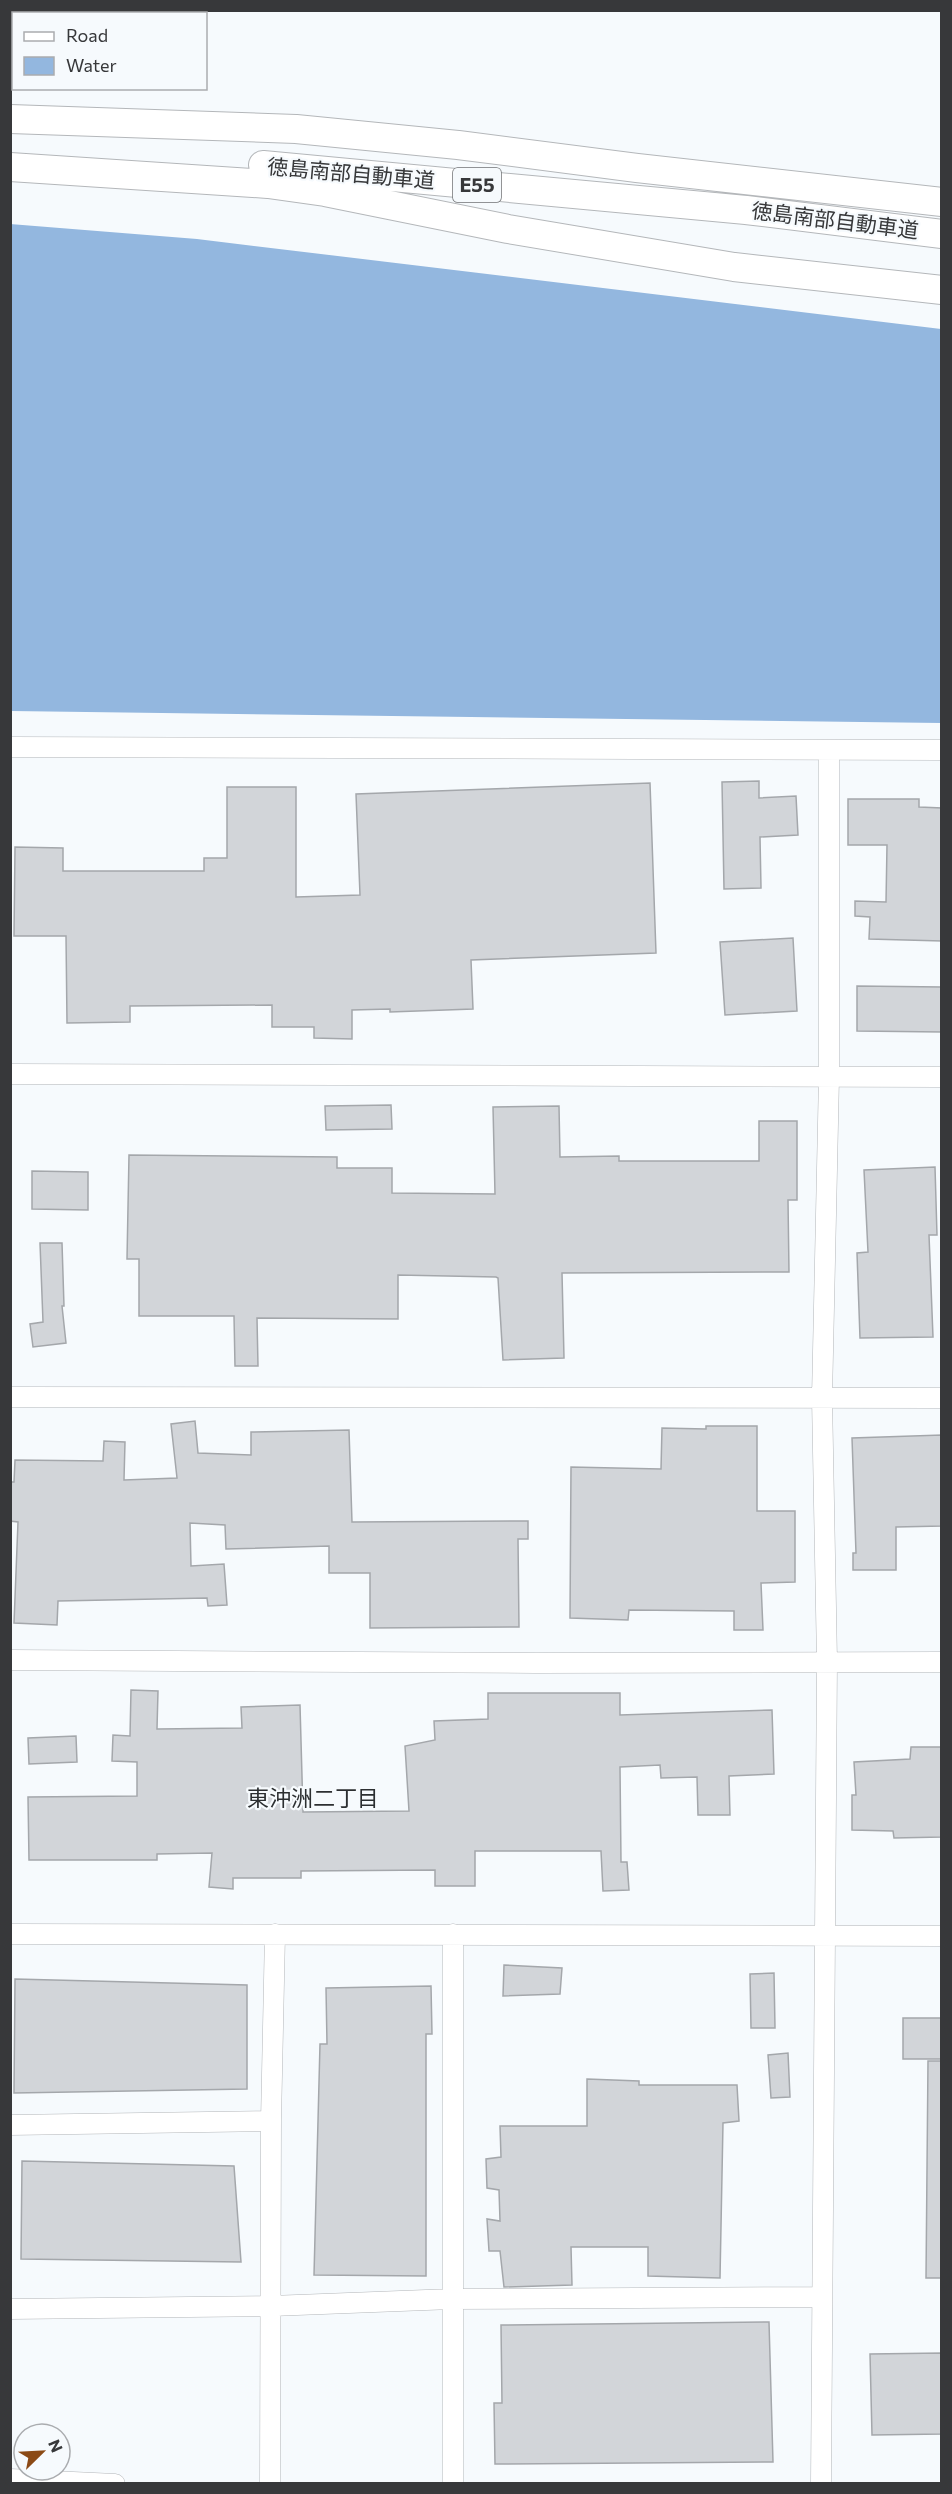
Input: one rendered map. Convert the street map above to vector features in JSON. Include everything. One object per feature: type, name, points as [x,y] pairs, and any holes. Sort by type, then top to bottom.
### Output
[{"type":"highway","points":[[10,119],[296,129],[458,145],[637,168],[942,202]]},
{"type":"highway","name":"徳島南部自動車道","points":[[10,150],[285,167],[746,210],[942,234]]},
{"type":"highway","points":[[10,167],[268,184],[325,192],[508,229],[734,267],[942,290]]},
{"type":"street","points":[[10,749],[942,752]]},
{"type":"street","points":[[10,749],[942,752]]},
{"type":"street","points":[[821,2484],[827,1661],[822,1398],[829,1077],[829,753]]},
{"type":"street","points":[[10,1074],[942,1077]]},
{"type":"street","points":[[10,1397],[942,1398]]},
{"type":"street","points":[[10,1660],[524,1663],[942,1662]]},
{"type":"street","points":[[10,1934],[942,1936]]},
{"type":"street","points":[[270,2484],[270,2121],[275,1934]]},
{"type":"street","points":[[453,1934],[453,2484]]},
{"type":"street","points":[[10,2125],[270,2121]]},
{"type":"street","points":[[10,2309],[271,2306],[452,2299],[821,2297]]},
{"type":"street","points":[[10,2479],[116,2484]]},
{"type":"water","points":[[10,224],[197,239],[941,329],[941,723],[11,711]]},
{"type":"building","points":[[759,781],[759,798],[796,796],[798,835],[760,837],[761,888],[724,889],[722,782]]},
{"type":"building","points":[[650,783],[656,953],[471,960],[473,1009],[390,1012],[390,1009],[352,1010],[352,1039],[314,1038],[314,1027],[272,1027],[272,1005],[130,1006],[130,1022],[67,1023],[66,936],[14,936],[15,847],[63,848],[63,871],[204,871],[204,858],[227,858],[227,787],[296,787],[296,897],[360,895],[356,794]]},
{"type":"building","points":[[848,799],[919,799],[919,807],[942,808],[942,941],[869,939],[870,917],[855,916],[855,901],[886,902],[887,845],[848,845]]},
{"type":"building","points":[[793,938],[797,1011],[725,1015],[720,942]]},
{"type":"building","points":[[857,986],[942,987],[942,1032],[857,1031]]},
{"type":"building","points":[[391,1105],[392,1129],[326,1130],[325,1106]]},
{"type":"building","points":[[559,1106],[560,1157],[619,1156],[619,1161],[759,1161],[759,1121],[797,1121],[797,1200],[788,1200],[789,1272],[562,1273],[564,1358],[503,1360],[498,1278],[496,1277],[398,1275],[398,1319],[257,1318],[258,1366],[235,1366],[234,1316],[139,1316],[139,1259],[127,1259],[129,1155],[337,1157],[337,1168],[392,1168],[392,1193],[495,1194],[493,1107]]},
{"type":"building","points":[[935,1167],[937,1235],[929,1235],[933,1337],[860,1338],[857,1253],[868,1252],[864,1170]]},
{"type":"building","points":[[32,1171],[88,1172],[88,1210],[32,1209]]},
{"type":"building","points":[[40,1243],[62,1243],[64,1306],[62,1306],[66,1343],[33,1347],[30,1324],[43,1322]]},
{"type":"building","points":[[195,1421],[198,1453],[251,1455],[251,1432],[349,1430],[352,1522],[528,1521],[528,1539],[518,1539],[519,1627],[370,1628],[370,1573],[329,1573],[329,1546],[226,1549],[225,1525],[190,1523],[191,1566],[224,1564],[227,1605],[208,1606],[207,1598],[58,1601],[57,1625],[14,1623],[18,1522],[10,1521],[10,1482],[14,1482],[15,1460],[103,1461],[104,1441],[125,1442],[124,1480],[177,1478],[171,1424]]},
{"type":"building","points":[[706,1426],[757,1426],[757,1511],[795,1511],[795,1582],[761,1583],[763,1630],[734,1630],[734,1611],[629,1610],[628,1620],[570,1618],[571,1467],[661,1469],[662,1428],[706,1429]]},
{"type":"building","points":[[942,1435],[942,1526],[896,1527],[896,1570],[853,1570],[853,1553],[856,1553],[852,1438]]},
{"type":"building","points":[[131,1690],[158,1691],[157,1729],[242,1728],[241,1707],[300,1705],[303,1812],[409,1811],[405,1746],[435,1740],[434,1721],[488,1719],[488,1693],[620,1693],[620,1715],[772,1710],[774,1774],[729,1776],[730,1815],[698,1815],[697,1777],[661,1778],[660,1765],[620,1767],[621,1862],[627,1862],[629,1890],[603,1891],[601,1851],[475,1851],[475,1886],[435,1886],[435,1870],[301,1871],[301,1878],[233,1878],[233,1889],[209,1887],[212,1853],[157,1854],[157,1860],[29,1860],[28,1797],[137,1796],[137,1762],[112,1761],[113,1735],[130,1736]]},
{"type":"building","points":[[76,1736],[77,1762],[29,1764],[28,1738]]},
{"type":"building","points":[[911,1747],[942,1747],[942,1837],[894,1838],[893,1831],[852,1830],[852,1795],[856,1795],[854,1762],[910,1759]]},
{"type":"building","points":[[504,1965],[562,1968],[560,1994],[503,1996]]},
{"type":"building","points":[[774,1973],[775,2028],[751,2028],[750,1974]]},
{"type":"building","points":[[15,1979],[247,1985],[247,2089],[14,2093]]},
{"type":"building","points":[[431,1986],[432,2034],[426,2034],[426,2276],[314,2275],[320,2044],[327,2044],[326,1988]]},
{"type":"building","points":[[903,2018],[942,2018],[942,2059],[903,2059]]},
{"type":"building","points":[[788,2053],[790,2097],[771,2098],[768,2055]]},
{"type":"building","points":[[928,2061],[942,2061],[942,2278],[926,2278]]},
{"type":"building","points":[[587,2079],[639,2081],[639,2085],[737,2085],[739,2121],[723,2123],[720,2278],[648,2276],[648,2247],[571,2247],[572,2285],[504,2287],[500,2251],[489,2251],[487,2219],[500,2221],[499,2190],[487,2188],[486,2159],[501,2157],[500,2126],[587,2126]]},
{"type":"building","points":[[22,2161],[234,2166],[241,2262],[21,2259]]},
{"type":"building","points":[[769,2322],[773,2462],[495,2464],[494,2403],[502,2403],[501,2325]]},
{"type":"building","points":[[942,2353],[942,2434],[872,2435],[870,2354]]},
{"type":"district","name":"東沖洲二丁目","points":[[313,1798]]}]
